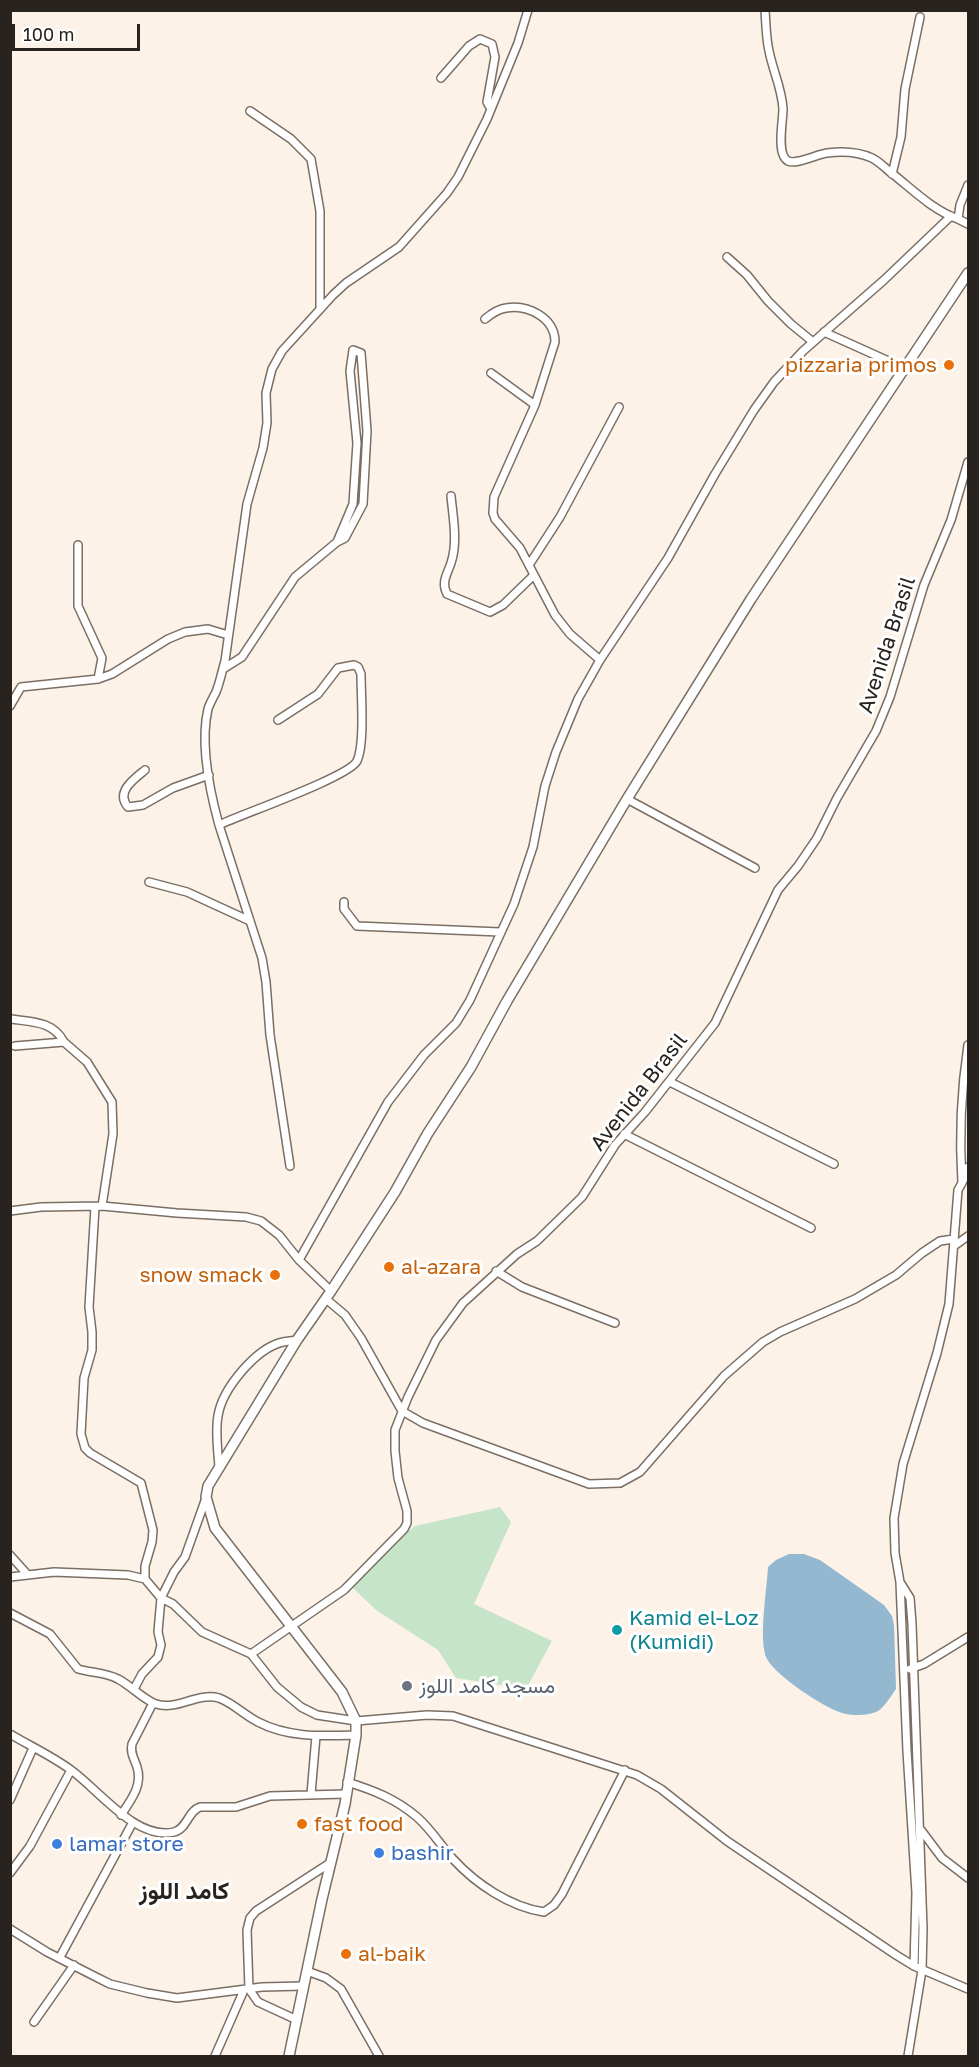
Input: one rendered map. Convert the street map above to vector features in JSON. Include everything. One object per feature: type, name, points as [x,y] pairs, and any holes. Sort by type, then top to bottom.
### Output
[{"type":"main road","points":[[290,2056],[303,1986],[346,1794],[357,1735],[356,1721],[342,1692],[214,1528],[206,1497],[208,1486],[297,1340],[328,1295],[471,1067],[507,1001],[627,800],[751,599],[969,273]]},
{"type":"street","points":[[290,1166],[270,1035],[262,958],[219,825],[209,775],[205,735],[208,708],[223,669],[247,504],[263,448],[267,423],[267,383],[282,351],[320,309],[346,283],[399,247],[447,193],[458,177],[491,109],[528,10]]},
{"type":"street","points":[[765,10],[769,52],[777,75],[783,105],[781,143],[783,156],[794,162],[827,153],[860,154],[873,159],[923,199],[969,224]]},
{"type":"street","points":[[892,174],[902,137],[905,89],[920,17]]},
{"type":"street","points":[[441,78],[469,46],[480,39],[492,44],[495,57],[487,102],[491,109]]},
{"type":"street","points":[[250,111],[291,139],[311,159],[320,211],[320,309]]},
{"type":"street","points":[[299,1260],[388,1102],[424,1055],[456,1023],[470,1000],[514,904],[533,847],[545,786],[578,699],[600,660],[668,558],[754,410],[774,382],[813,342],[954,217],[969,185]]},
{"type":"street","points":[[727,257],[747,275],[791,324],[813,342]]},
{"type":"street","points":[[485,319],[505,308],[521,307],[533,311],[551,324],[555,333],[555,342],[535,405],[498,487],[492,507],[495,519],[508,532],[560,621],[570,634],[600,660]]},
{"type":"street","points":[[824,332],[904,368]]},
{"type":"street","points":[[223,669],[242,657],[295,577],[345,538],[363,504],[367,431],[361,352],[353,350],[350,370],[357,443],[353,504],[337,542]]},
{"type":"street","points":[[491,373],[535,405]]},
{"type":"street","points":[[529,565],[560,517],[619,407]]},
{"type":"street","name":"Avenida Brasil","points":[[252,1654],[351,1584],[386,1545],[404,1529],[407,1523],[407,1511],[402,1496],[395,1451],[395,1430],[436,1340],[463,1303],[516,1254],[537,1241],[582,1197],[615,1144],[669,1082],[715,1023],[778,890],[817,838],[876,730],[890,697],[924,585],[951,520],[969,462]]},
{"type":"street","points":[[451,496],[454,541],[452,561],[444,581],[447,594],[490,612],[502,605],[534,574]]},
{"type":"street","points":[[78,545],[78,606],[102,658],[98,679]]},
{"type":"street","points":[[10,689],[98,679],[112,674],[168,639],[185,632],[208,629],[228,635]]},
{"type":"street","points":[[219,825],[299,793],[353,767],[358,756],[360,741],[361,674],[358,668],[354,665],[338,668],[318,693],[278,720]]},
{"type":"street","points":[[10,706],[21,687]]},
{"type":"street","points":[[145,770],[124,790],[123,798],[128,807],[143,805],[172,788],[209,775]]},
{"type":"street","points":[[627,800],[755,868]]},
{"type":"street","points":[[149,882],[187,892],[250,921]]},
{"type":"street","points":[[344,902],[344,909],[357,926],[500,932]]},
{"type":"street","points":[[11,1019],[46,1025],[58,1032],[64,1042],[87,1062],[112,1102],[113,1134],[99,1206],[89,1307],[92,1350],[84,1378],[81,1434],[85,1448],[90,1453],[141,1483],[153,1530],[145,1566],[145,1579]]},
{"type":"street","points":[[15,1046],[64,1042]]},
{"type":"street","points":[[962,1183],[960,1120],[962,1085],[969,1045]]},
{"type":"street","points":[[669,1082],[834,1164]]},
{"type":"street","points":[[624,1134],[811,1228]]},
{"type":"street","points":[[918,1968],[905,1671],[900,1582],[894,1532],[897,1494],[903,1464],[920,1402],[944,1330],[949,1304],[958,1190],[969,1167]]},
{"type":"street","points":[[10,1210],[99,1206],[246,1217],[261,1221],[279,1235],[345,1315],[361,1338],[402,1411],[423,1423],[589,1484],[620,1483],[640,1472],[724,1376],[763,1342],[780,1332],[855,1299],[896,1275],[940,1241],[954,1243],[969,1236]]},
{"type":"street","points":[[496,1271],[522,1287],[615,1323]]},
{"type":"street","points":[[219,1467],[218,1415],[225,1394],[258,1355],[282,1342],[297,1340]]},
{"type":"street","points":[[134,1689],[142,1674],[158,1657],[161,1645],[158,1632],[161,1598],[174,1572],[185,1557],[206,1497]]},
{"type":"street","points":[[10,1555],[27,1574]]},
{"type":"street","points":[[10,1577],[54,1572],[128,1575],[145,1579],[161,1598],[173,1604],[202,1632],[252,1654],[278,1687],[301,1707],[316,1715],[356,1721],[427,1715],[453,1716],[625,1770],[662,1789],[727,1841],[918,1968],[969,1989]]},
{"type":"street","points":[[900,1582],[908,1594],[911,1605],[923,1928],[908,2056]]},
{"type":"street","points":[[10,1613],[50,1634],[78,1669],[107,1674],[153,1703],[175,1704],[202,1697],[215,1697],[227,1702],[255,1721],[286,1733],[315,1736],[357,1735]]},
{"type":"street","points":[[905,1671],[969,1637]]},
{"type":"street","points":[[121,1815],[134,1795],[139,1781],[131,1750],[132,1744],[153,1703]]},
{"type":"street","points":[[10,1734],[71,1770],[121,1815],[154,1832],[176,1832],[184,1826],[195,1809],[200,1807],[236,1807],[261,1797],[346,1794]]},
{"type":"street","points":[[311,1794],[315,1736]]},
{"type":"street","points":[[10,1800],[33,1748]]},
{"type":"street","points":[[907,1751],[916,1751]]},
{"type":"street","points":[[10,1873],[30,1846],[71,1770]]},
{"type":"street","points":[[347,1782],[379,1792],[406,1808],[419,1819],[454,1860],[482,1886],[531,1909],[544,1912],[554,1905],[562,1894],[625,1770]]},
{"type":"street","points":[[60,1957],[133,1822]]},
{"type":"street","points":[[921,1830],[942,1858],[969,1878]]},
{"type":"street","points":[[215,2056],[246,1989],[247,1930],[252,1915],[330,1863]]},
{"type":"street","points":[[10,1929],[47,1952],[110,1984],[160,1996],[194,1997],[220,1991],[303,1986]]},
{"type":"street","points":[[33,2022],[74,1965]]},
{"type":"street","points":[[307,1971],[326,1978],[341,1989],[379,2056]]},
{"type":"street","points":[[246,1989],[258,2002],[297,2020]]},
{"type":"green space","points":[[500,1507],[511,1522],[474,1604],[552,1641],[526,1689],[456,1678],[438,1650],[376,1610],[353,1588],[372,1561],[415,1526]]},
{"type":"water","points":[[789,1554],[804,1554],[820,1560],[884,1605],[892,1616],[896,1689],[878,1711],[855,1715],[834,1710],[790,1682],[767,1659],[764,1651],[763,1628],[768,1567]]},
{"type":"place","name":"pizzaria primos","points":[[949,365]]},
{"type":"place","name":"al-azara","points":[[389,1267]]},
{"type":"place","name":"snow smack","points":[[275,1275]]},
{"type":"place","name":"Kamid el-Loz (Kumidi)","points":[[617,1630]]},
{"type":"place","name":"مسجد كامد اللوز","points":[[407,1686]]},
{"type":"place","name":"fast food","points":[[302,1824]]},
{"type":"place","name":"lamar store","points":[[57,1844]]},
{"type":"place","name":"bashir","points":[[379,1853]]},
{"type":"place","name":"al-baik","points":[[346,1954]]},
{"type":"district","name":"كامد اللوز","points":[[184,1891]]}]
